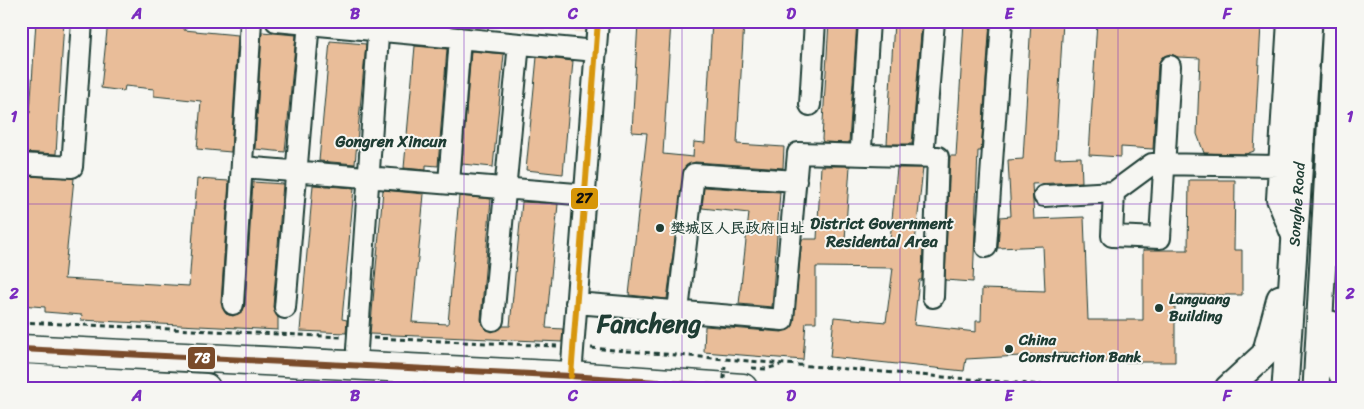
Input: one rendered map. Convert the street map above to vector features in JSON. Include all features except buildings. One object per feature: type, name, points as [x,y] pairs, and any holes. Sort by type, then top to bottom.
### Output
[{"type":"highway","points":[[21,349],[571,376],[743,388]]},
{"type":"highway","points":[[21,378],[83,384],[206,388]]},
{"type":"main road","name":"Songhe Road","points":[[1285,388],[1309,21]]},
{"type":"main road","name":"Songhe Road","points":[[1316,388],[1336,21]]},
{"type":"main road","points":[[1228,388],[1265,354],[1295,243]]},
{"type":"main road","points":[[1323,247],[1333,354],[1343,376]]},
{"type":"street","points":[[21,164],[72,167],[82,21]]},
{"type":"street","points":[[234,304],[251,21]]},
{"type":"street","points":[[276,21],[379,26],[460,38],[596,51]]},
{"type":"street","points":[[571,376],[598,21]]},
{"type":"street","points":[[810,106],[815,21]]},
{"type":"street","points":[[861,147],[869,21]]},
{"type":"street","points":[[924,145],[934,21]]},
{"type":"street","points":[[986,247],[1002,21]]},
{"type":"street","points":[[1288,21],[1277,199],[1295,243]]},
{"type":"street","points":[[285,308],[294,171],[308,23]]},
{"type":"street","points":[[357,343],[379,26]]},
{"type":"street","points":[[449,183],[460,38]]},
{"type":"street","points":[[493,320],[518,53]]},
{"type":"street","points":[[1114,192],[1112,236],[1160,238],[1170,66]]},
{"type":"street","points":[[576,303],[783,320],[798,154],[938,157],[933,297]]},
{"type":"street","points":[[1044,196],[1114,192],[1152,164],[1279,166]]},
{"type":"street","points":[[242,167],[576,194]]},
{"type":"street","points":[[678,311],[694,174],[796,181]]},
{"type":"street","points":[[1323,247],[1343,190]]},
{"type":"path","points":[[21,322],[357,343],[572,347],[1078,388]]},
{"type":"path","points":[[723,388],[725,366]]},
{"type":"shaded area","points":[[436,21],[589,21],[588,33],[436,23]]},
{"type":"transit line","name":"27","points":[[571,376],[598,21]]},
{"type":"transit line","name":"78","points":[[21,349],[571,376],[743,388]]},
{"type":"place","name":"樊城区人民政府旧址","points":[[660,228]]},
{"type":"place","name":"Languang Building","points":[[1159,308]]},
{"type":"place","name":"China Construction Bank","points":[[1009,349]]},
{"type":"district","name":"Gongren Xincun","points":[[391,141]]},
{"type":"district","name":"District Government Residental Area","points":[[882,232]]},
{"type":"district","name":"Fancheng","points":[[649,323]]}]
